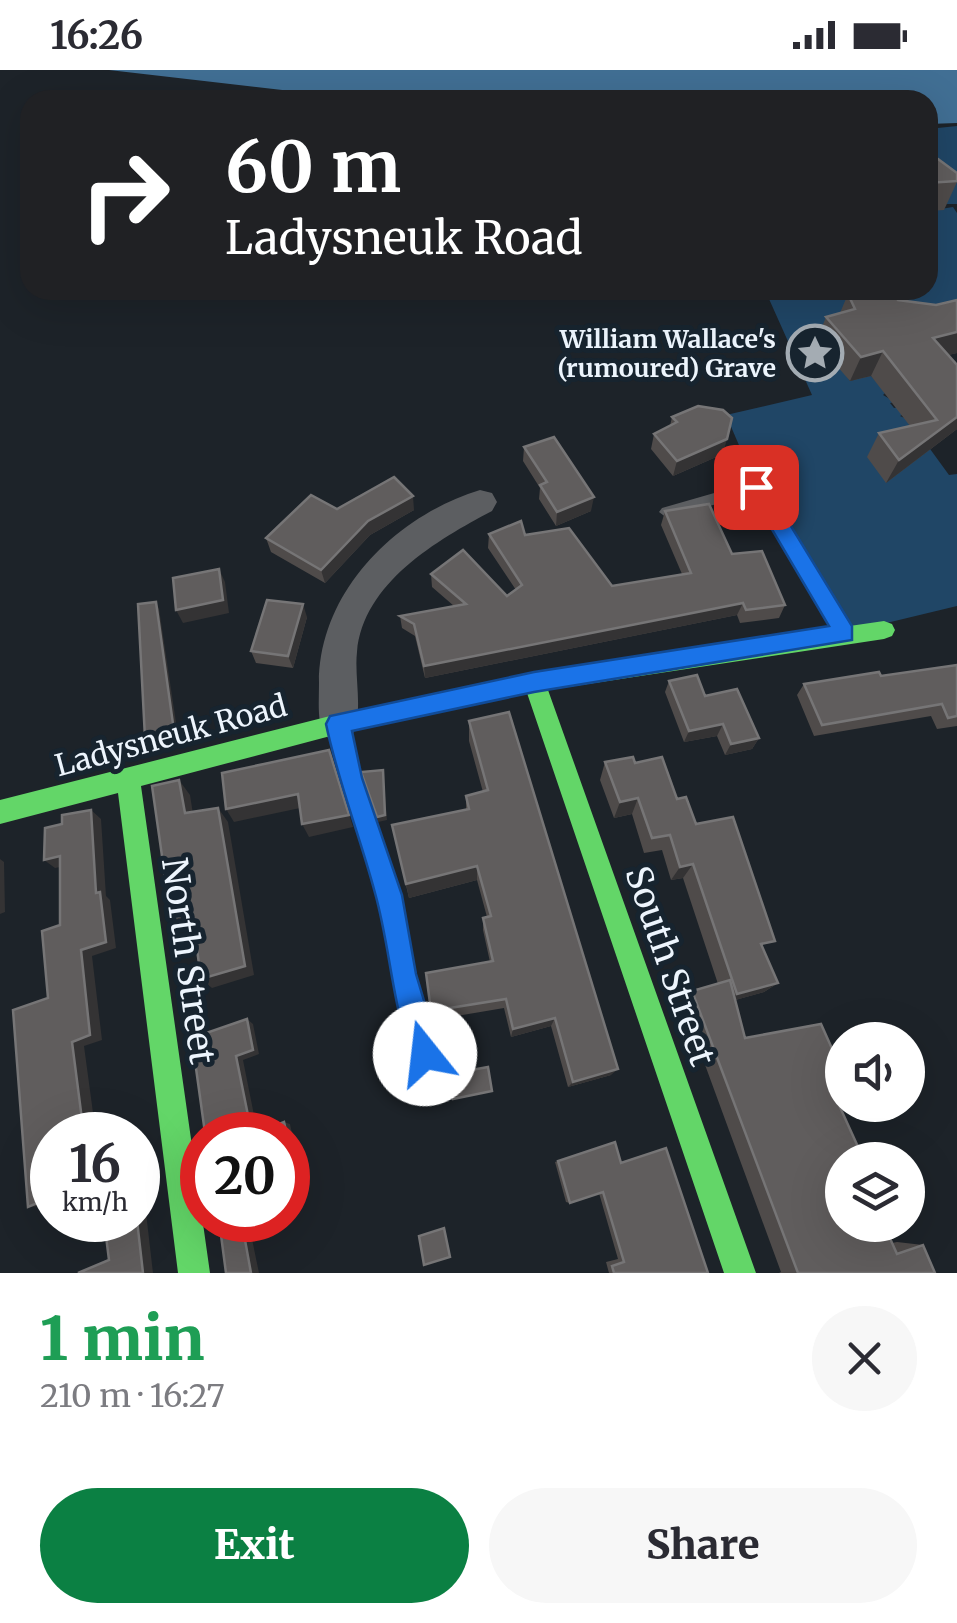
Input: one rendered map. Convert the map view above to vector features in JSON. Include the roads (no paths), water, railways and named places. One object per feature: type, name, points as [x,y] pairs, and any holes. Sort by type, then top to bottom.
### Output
[{"type":"street","points":[[338,724],[340,643],[364,592],[399,550],[436,524],[480,502]]},
{"type":"street","name":"Ladysneuk Road","points":[[0,812],[338,724],[534,682],[884,630]]},
{"type":"street","name":"South Street","points":[[534,682],[740,1273]]},
{"type":"street","name":"North Street","points":[[128,778],[194,1273]]},
{"type":"lane","points":[[667,512],[756,487],[844,633]]},
{"type":"lane","points":[[338,724],[350,778],[389,895],[402,974],[425,1054],[415,1088]]},
{"type":"place","name":"William Wallace's (rumoured) Grave","points":[[815,353]]}]
